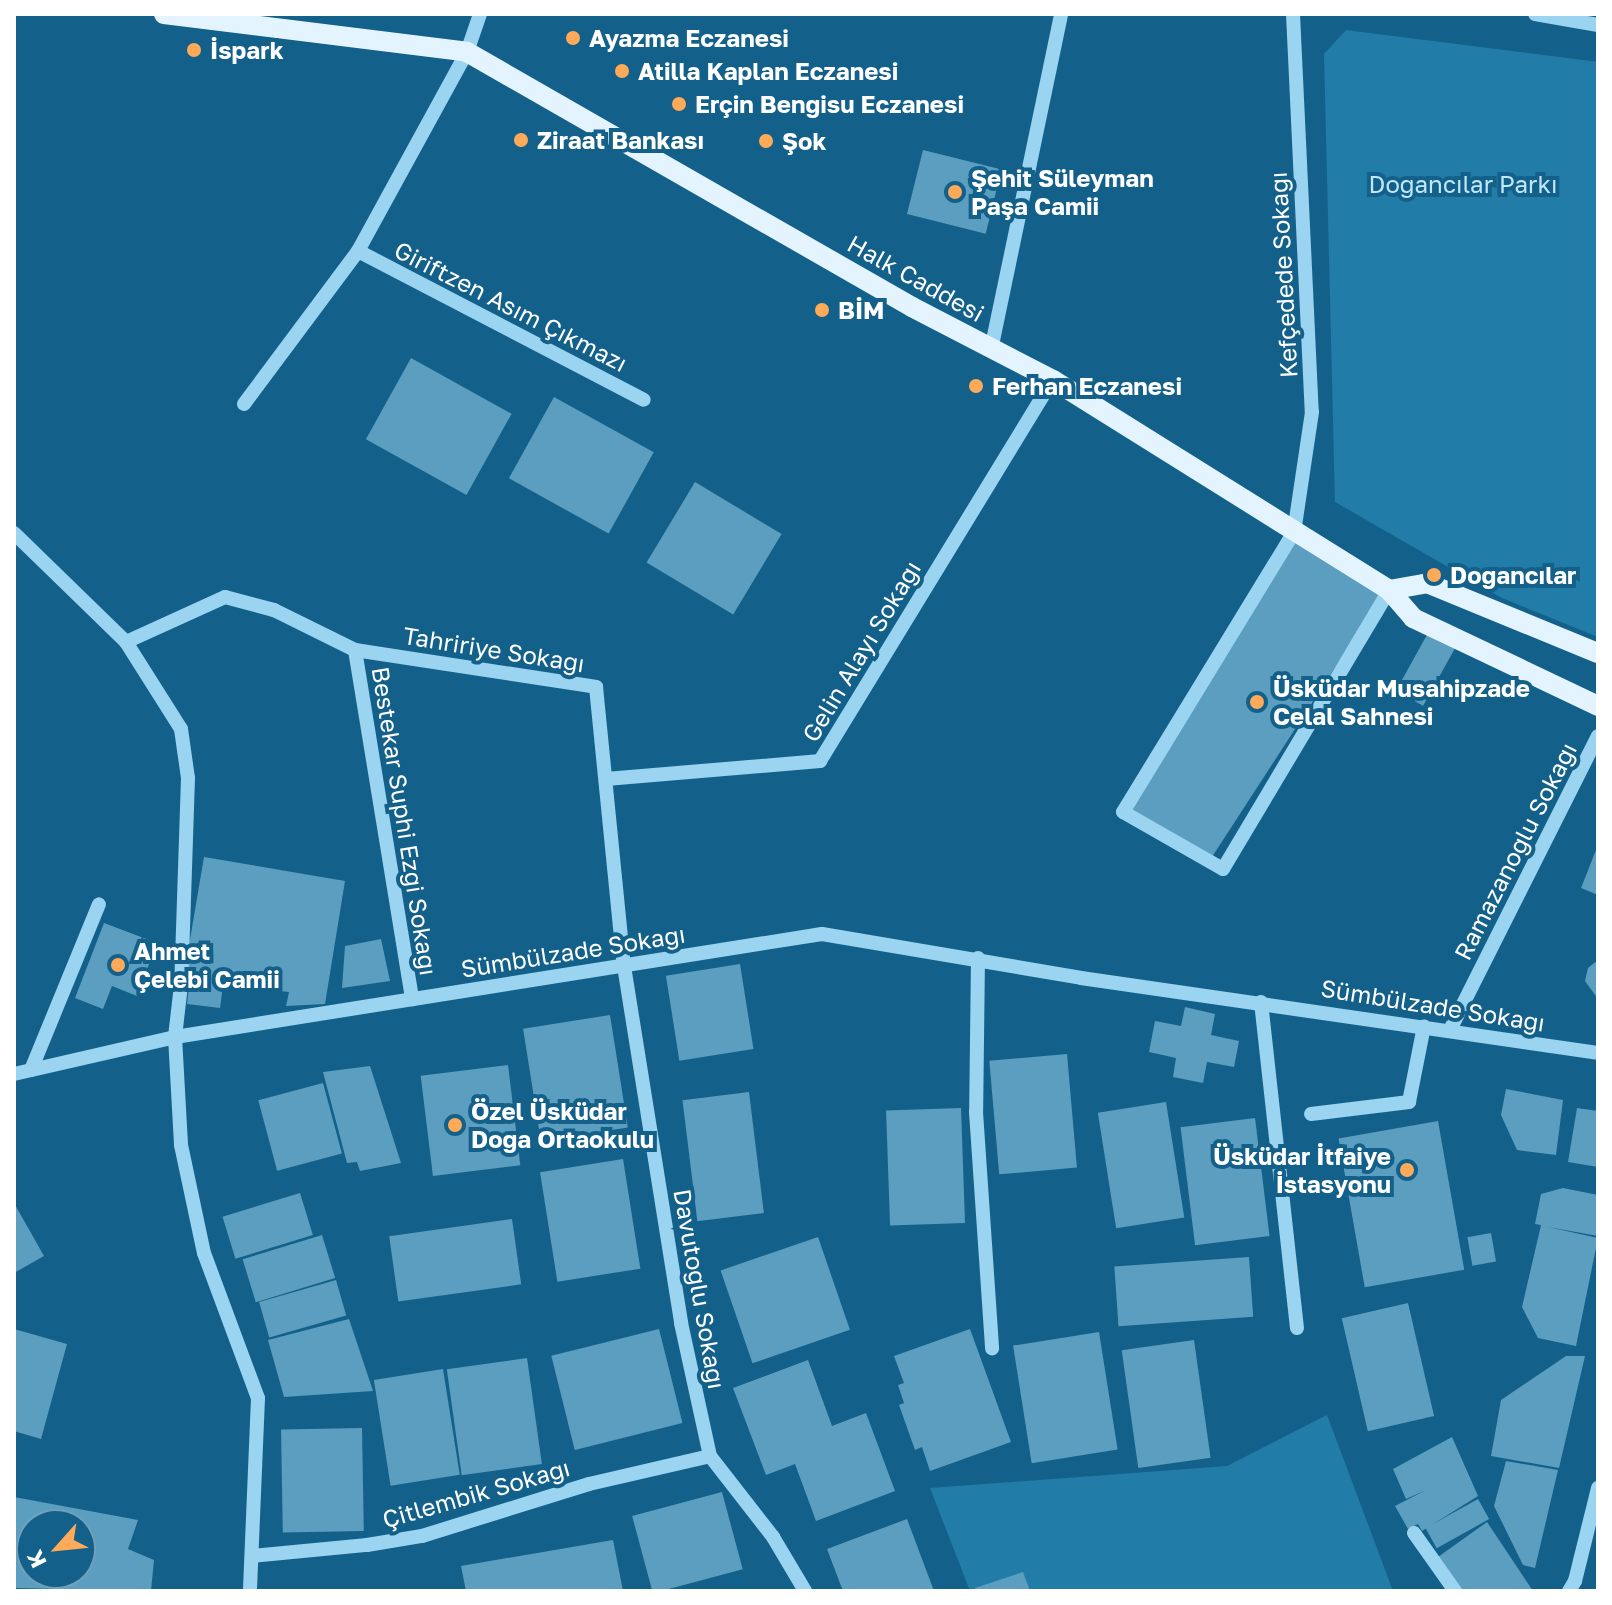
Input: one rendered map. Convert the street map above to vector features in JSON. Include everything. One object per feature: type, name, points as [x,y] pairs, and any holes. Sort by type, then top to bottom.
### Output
[{"type":"main road","name":"Halk Caddesi","points":[[164,14],[467,52],[991,350],[1053,380],[1389,590],[1413,618],[1598,706]]},
{"type":"main road","points":[[1389,590],[1427,583],[1598,653]]},
{"type":"street","name":"Giriftzen Asım Çıkmazı","points":[[244,404],[358,251],[467,52],[480,14]]},
{"type":"street","points":[[991,350],[1061,14]]},
{"type":"street","name":"Kefçedede Sokağı","points":[[1293,14],[1312,412],[1294,532]]},
{"type":"street","points":[[1535,14],[1598,25]]},
{"type":"street","name":"Giriftzen Asım Çıkmazı","points":[[358,251],[644,400]]},
{"type":"street","name":"Gelin Alayı Sokağı","points":[[606,779],[820,761],[1053,380]]},
{"type":"street","points":[[1294,532],[1123,812],[1223,869],[1389,590]]},
{"type":"street","points":[[14,533],[126,642],[181,729],[188,778],[181,985],[175,1037],[181,1145],[204,1253],[258,1398],[250,1591]]},
{"type":"street","name":"Tahririye Sokağı","points":[[126,642],[225,597],[274,610],[355,650],[596,687],[624,966]]},
{"type":"street","name":"Bestekar Suphi Ezgi Sokağı","points":[[355,650],[412,999]]},
{"type":"street","name":"Ramazanoğlu Sokağı","points":[[1450,1030],[1598,736]]},
{"type":"street","points":[[31,1070],[99,904]]},
{"type":"street","name":"Sümbülzade Sokağı","points":[[14,1074],[175,1037],[822,934],[978,958],[1081,978],[1598,1053]]},
{"type":"street","points":[[978,958],[976,1112],[992,1348]]},
{"type":"street","name":"Davutoğlu Sokağı","points":[[624,966],[681,1323],[710,1456],[773,1537],[805,1591]]},
{"type":"street","points":[[1261,1002],[1297,1328]]},
{"type":"street","points":[[1311,1114],[1409,1102],[1424,1026]]},
{"type":"street","name":"Çitlembik Sokağı","points":[[252,1556],[367,1545],[422,1536],[589,1484],[710,1456]]},
{"type":"street","points":[[1569,1591],[1575,1581],[1598,1488]]},
{"type":"street","points":[[1414,1533],[1455,1591]]},
{"type":"green space","name":"Doğancılar Parkı","points":[[1346,30],[1598,62],[1598,637],[1502,598],[1335,502],[1324,54]]},
{"type":"green space","points":[[1327,1415],[1393,1591],[970,1591],[930,1488],[1227,1466]]},
{"type":"building","name":"Şehit Süleyman Paşa Camii","points":[[923,150],[1002,170],[986,234],[907,214]]},
{"type":"building","points":[[411,358],[512,414],[466,495],[366,439]]},
{"type":"building","points":[[554,397],[654,452],[609,534],[509,478]]},
{"type":"building","points":[[695,482],[782,534],[733,615],[647,563]]},
{"type":"building","name":"Üsküdar Musahipzade Celal Sahnesi","points":[[1294,536],[1383,594],[1208,863],[1119,805]]},
{"type":"building","points":[[1428,633],[1455,648],[1423,706],[1396,691]]},
{"type":"building","points":[[1598,845],[1598,895],[1581,888]]},
{"type":"building","points":[[204,857],[345,881],[325,1004],[286,1006],[289,992],[223,985],[220,1008],[187,1004],[190,976],[184,975]]},
{"type":"building","name":"Ahmet Çelebi Camii","points":[[104,923],[157,943],[137,996],[112,986],[103,1009],[75,998]]},
{"type":"building","points":[[381,939],[390,981],[342,988],[345,946]]},
{"type":"building","points":[[1598,960],[1598,999],[1585,981],[1588,968]]},
{"type":"building","points":[[740,964],[753,1049],[679,1061],[666,976]]},
{"type":"building","points":[[1185,1007],[1215,1014],[1211,1035],[1239,1041],[1234,1067],[1207,1062],[1203,1083],[1173,1077],[1176,1058],[1149,1052],[1155,1021],[1181,1026]]},
{"type":"building","points":[[610,1015],[628,1128],[541,1141],[523,1029]]},
{"type":"building","points":[[1067,1054],[1077,1168],[999,1174],[989,1061]]},
{"type":"building","points":[[508,1065],[520,1165],[433,1176],[421,1076]]},
{"type":"building","points":[[370,1066],[401,1163],[360,1171],[357,1162],[347,1163],[323,1072]]},
{"type":"building","points":[[323,1083],[342,1154],[277,1171],[258,1100]]},
{"type":"building","points":[[1506,1089],[1563,1100],[1556,1155],[1517,1150],[1501,1115]]},
{"type":"building","points":[[749,1092],[764,1213],[697,1221],[682,1100]]},
{"type":"building","points":[[1166,1102],[1184,1218],[1116,1228],[1098,1113]]},
{"type":"building","points":[[961,1108],[965,1223],[890,1226],[886,1111]]},
{"type":"building","points":[[1577,1108],[1598,1111],[1598,1167],[1568,1162]]},
{"type":"building","points":[[1255,1118],[1270,1236],[1195,1245],[1181,1127]]},
{"type":"building","name":"Üsküdar İtfaiye İstasyonu","points":[[1438,1121],[1464,1270],[1365,1287],[1339,1139]]},
{"type":"building","points":[[623,1159],[640,1269],[557,1282],[540,1172]]},
{"type":"building","points":[[1563,1188],[1598,1195],[1598,1236],[1548,1227],[1598,1238],[1576,1346],[1538,1338],[1522,1307],[1541,1225],[1535,1224],[1541,1194]]},
{"type":"building","points":[[300,1193],[313,1235],[235,1259],[223,1217]]},
{"type":"building","points":[[14,1203],[44,1256],[14,1273]]},
{"type":"building","points":[[512,1219],[521,1284],[398,1302],[389,1236]]},
{"type":"building","points":[[1491,1233],[1496,1262],[1472,1266],[1467,1237]]},
{"type":"building","points":[[322,1235],[335,1278],[256,1302],[243,1259]]},
{"type":"building","points":[[818,1237],[850,1330],[753,1363],[721,1271]]},
{"type":"building","points":[[1249,1257],[1253,1317],[1119,1326],[1114,1266]]},
{"type":"building","points":[[336,1280],[346,1316],[269,1338],[259,1302]]},
{"type":"building","points":[[1408,1303],[1434,1416],[1368,1431],[1342,1318]]},
{"type":"building","points":[[349,1319],[373,1391],[284,1397],[268,1340]]},
{"type":"building","points":[[14,1329],[67,1344],[41,1439],[14,1431]]},
{"type":"building","points":[[659,1329],[682,1423],[575,1450],[551,1356]]},
{"type":"building","points":[[970,1329],[1011,1442],[930,1471],[922,1447],[915,1450],[899,1405],[904,1403],[898,1385],[904,1383],[894,1356]]},
{"type":"building","points":[[1099,1332],[1118,1450],[1032,1463],[1013,1346]]},
{"type":"building","points":[[1194,1340],[1211,1458],[1138,1468],[1122,1350]]},
{"type":"building","points":[[1566,1356],[1585,1356],[1559,1468],[1491,1456],[1501,1400]]},
{"type":"building","points":[[527,1358],[542,1464],[462,1475],[447,1369]]},
{"type":"building","points":[[808,1360],[832,1426],[866,1413],[895,1491],[816,1521],[795,1464],[766,1475],[733,1388]]},
{"type":"building","points":[[443,1369],[460,1475],[391,1486],[374,1380]]},
{"type":"building","points":[[362,1428],[364,1531],[283,1532],[281,1429]]},
{"type":"building","points":[[1452,1437],[1478,1496],[1422,1531],[1418,1524],[1408,1529],[1395,1506],[1426,1490],[1406,1499],[1393,1469]]},
{"type":"building","points":[[1506,1461],[1558,1470],[1535,1568],[1523,1565],[1494,1506]]},
{"type":"building","points":[[722,1492],[743,1569],[652,1591],[632,1516]]},
{"type":"building","points":[[14,1497],[79,1509],[16,1509],[16,1588]]},
{"type":"building","points":[[1478,1499],[1489,1519],[1437,1548],[1426,1528]]},
{"type":"building","points":[[96,1512],[138,1520],[128,1549],[154,1560],[151,1591],[60,1589],[96,1589]]},
{"type":"building","points":[[907,1519],[934,1591],[843,1591],[827,1549]]},
{"type":"building","points":[[1487,1522],[1533,1591],[1461,1591],[1438,1557]]},
{"type":"building","points":[[613,1540],[623,1591],[466,1591],[461,1566]]},
{"type":"building","points":[[1023,1572],[1030,1591],[976,1591],[975,1588]]},
{"type":"place","name":"Ayazma Eczanesi","points":[[573,38]]},
{"type":"place","name":"İspark","points":[[194,50]]},
{"type":"place","name":"Atilla Kaplan Eczanesi","points":[[622,71]]},
{"type":"place","name":"Erçin Bengisu Eczanesi","points":[[679,104]]},
{"type":"place","name":"Ziraat Bankası","points":[[521,140]]},
{"type":"place","name":"Şok","points":[[766,141]]},
{"type":"place","name":"Şehit Süleyman Paşa Camii","points":[[955,192]]},
{"type":"place","name":"BİM","points":[[822,310]]},
{"type":"place","name":"Ferhan Eczanesi","points":[[976,386]]},
{"type":"place","name":"Doğancılar","points":[[1434,575]]},
{"type":"place","name":"Üsküdar Musahipzade Celal Sahnesi","points":[[1257,702]]},
{"type":"place","name":"Ahmet Çelebi Camii","points":[[118,965]]},
{"type":"place","name":"Özel Üsküdar Doğa Ortaokulu","points":[[455,1125]]},
{"type":"place","name":"Üsküdar İtfaiye İstasyonu","points":[[1407,1170]]}]
